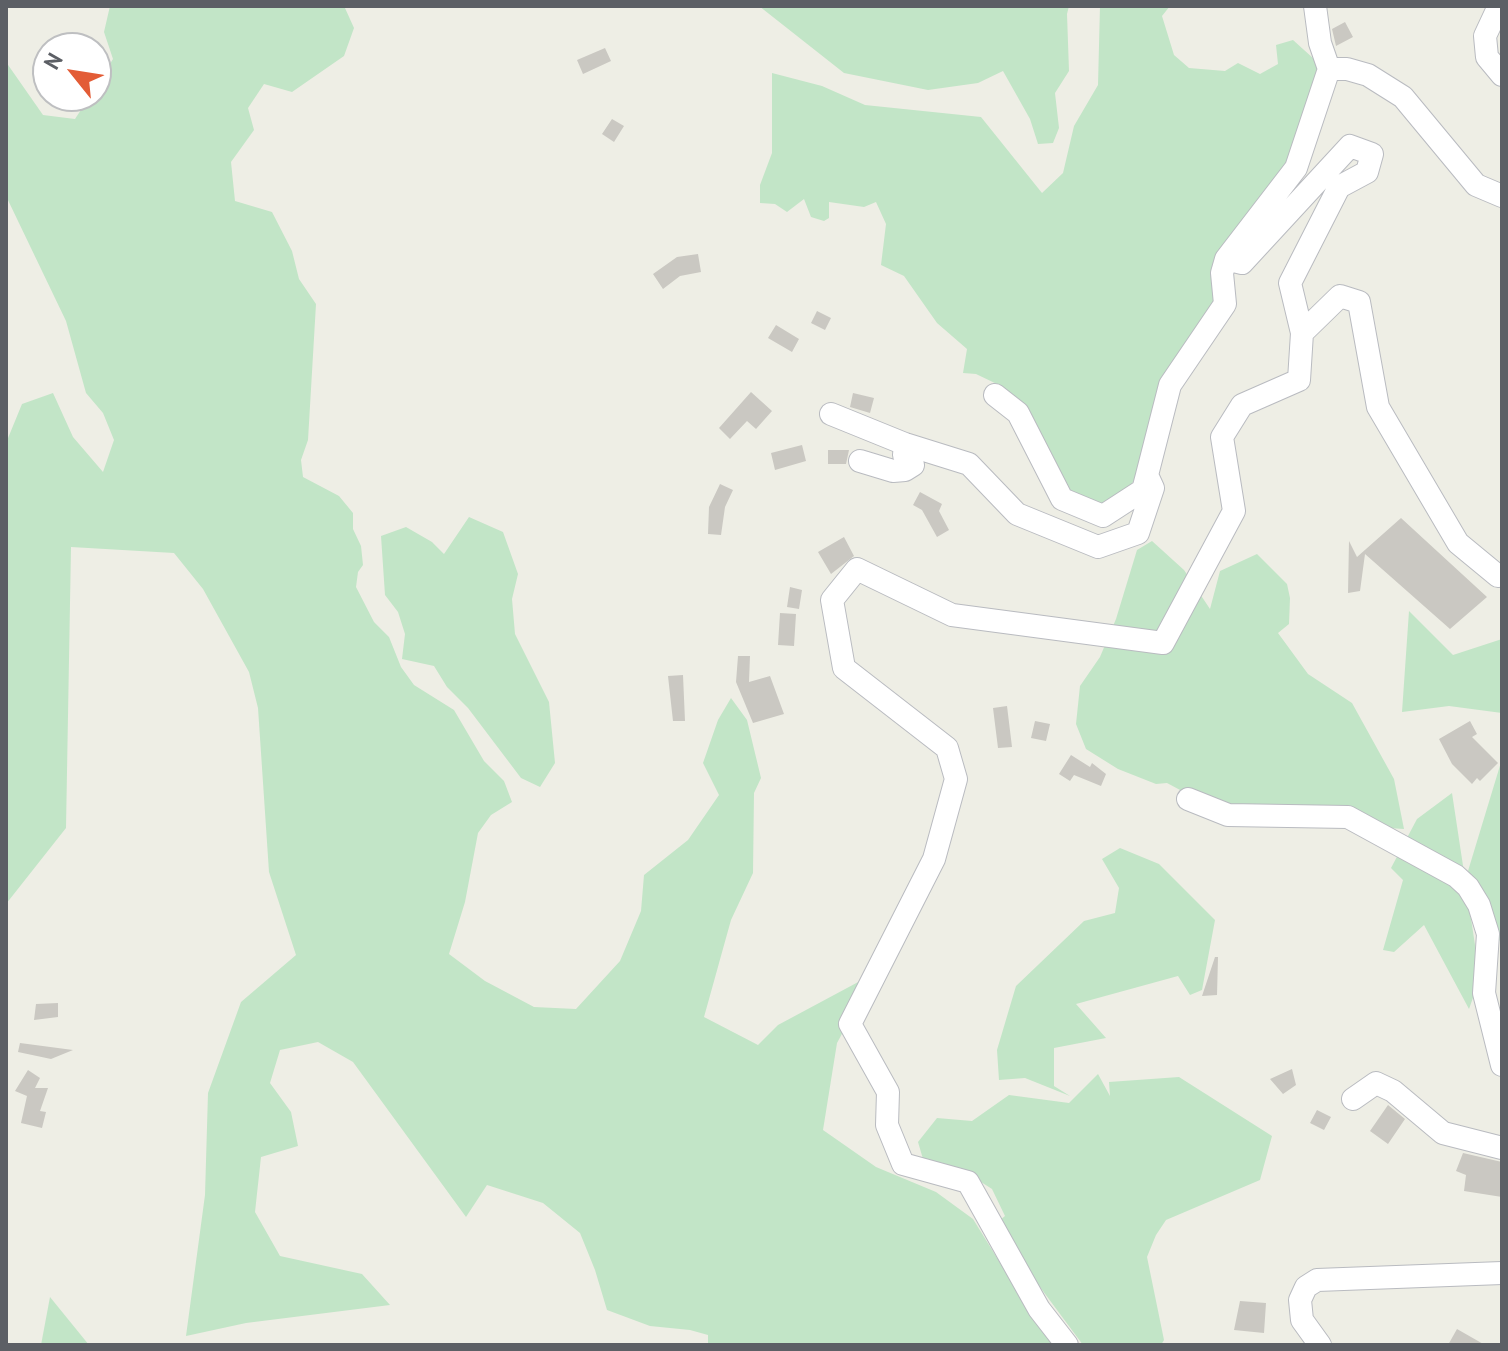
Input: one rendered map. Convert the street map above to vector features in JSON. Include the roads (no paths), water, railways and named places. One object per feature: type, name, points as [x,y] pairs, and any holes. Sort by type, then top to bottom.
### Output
[{"type":"street","points":[[995,395],[1018,413],[1062,499],[1103,516],[1143,490],[1170,385],[1225,304],[1222,273],[1226,259],[1296,168],[1329,69],[1320,43],[1315,6]]},
{"type":"street","points":[[1499,6],[1485,36],[1487,57],[1502,75]]},
{"type":"street","points":[[1329,69],[1347,69],[1368,75],[1403,97],[1476,185],[1502,196]]},
{"type":"street","points":[[1067,1345],[1039,1309],[968,1182],[903,1164],[887,1125],[888,1092],[850,1024],[934,859],[956,779],[947,748],[844,668],[832,600],[857,569],[952,615],[1163,643],[1234,511],[1222,437],[1242,405],[1299,380],[1302,333],[1290,283],[1339,187],[1367,172],[1372,154],[1350,146],[1242,263],[1226,259]]},
{"type":"street","points":[[1302,333],[1340,296],[1359,302],[1378,407],[1458,543],[1498,576]]},
{"type":"street","points":[[831,414],[905,444],[969,464],[1017,514],[1098,547],[1138,533],[1153,488],[1147,475]]},
{"type":"street","points":[[860,461],[893,471],[905,470],[913,465],[904,455],[905,444]]},
{"type":"street","points":[[1188,799],[1228,815],[1348,817],[1456,876],[1468,887],[1479,905],[1488,934],[1484,993],[1502,1065]]},
{"type":"street","points":[[1353,1099],[1376,1083],[1393,1091],[1443,1133],[1502,1148]]},
{"type":"street","points":[[1320,1345],[1302,1320],[1300,1300],[1306,1287],[1317,1280],[1502,1273]]}]
